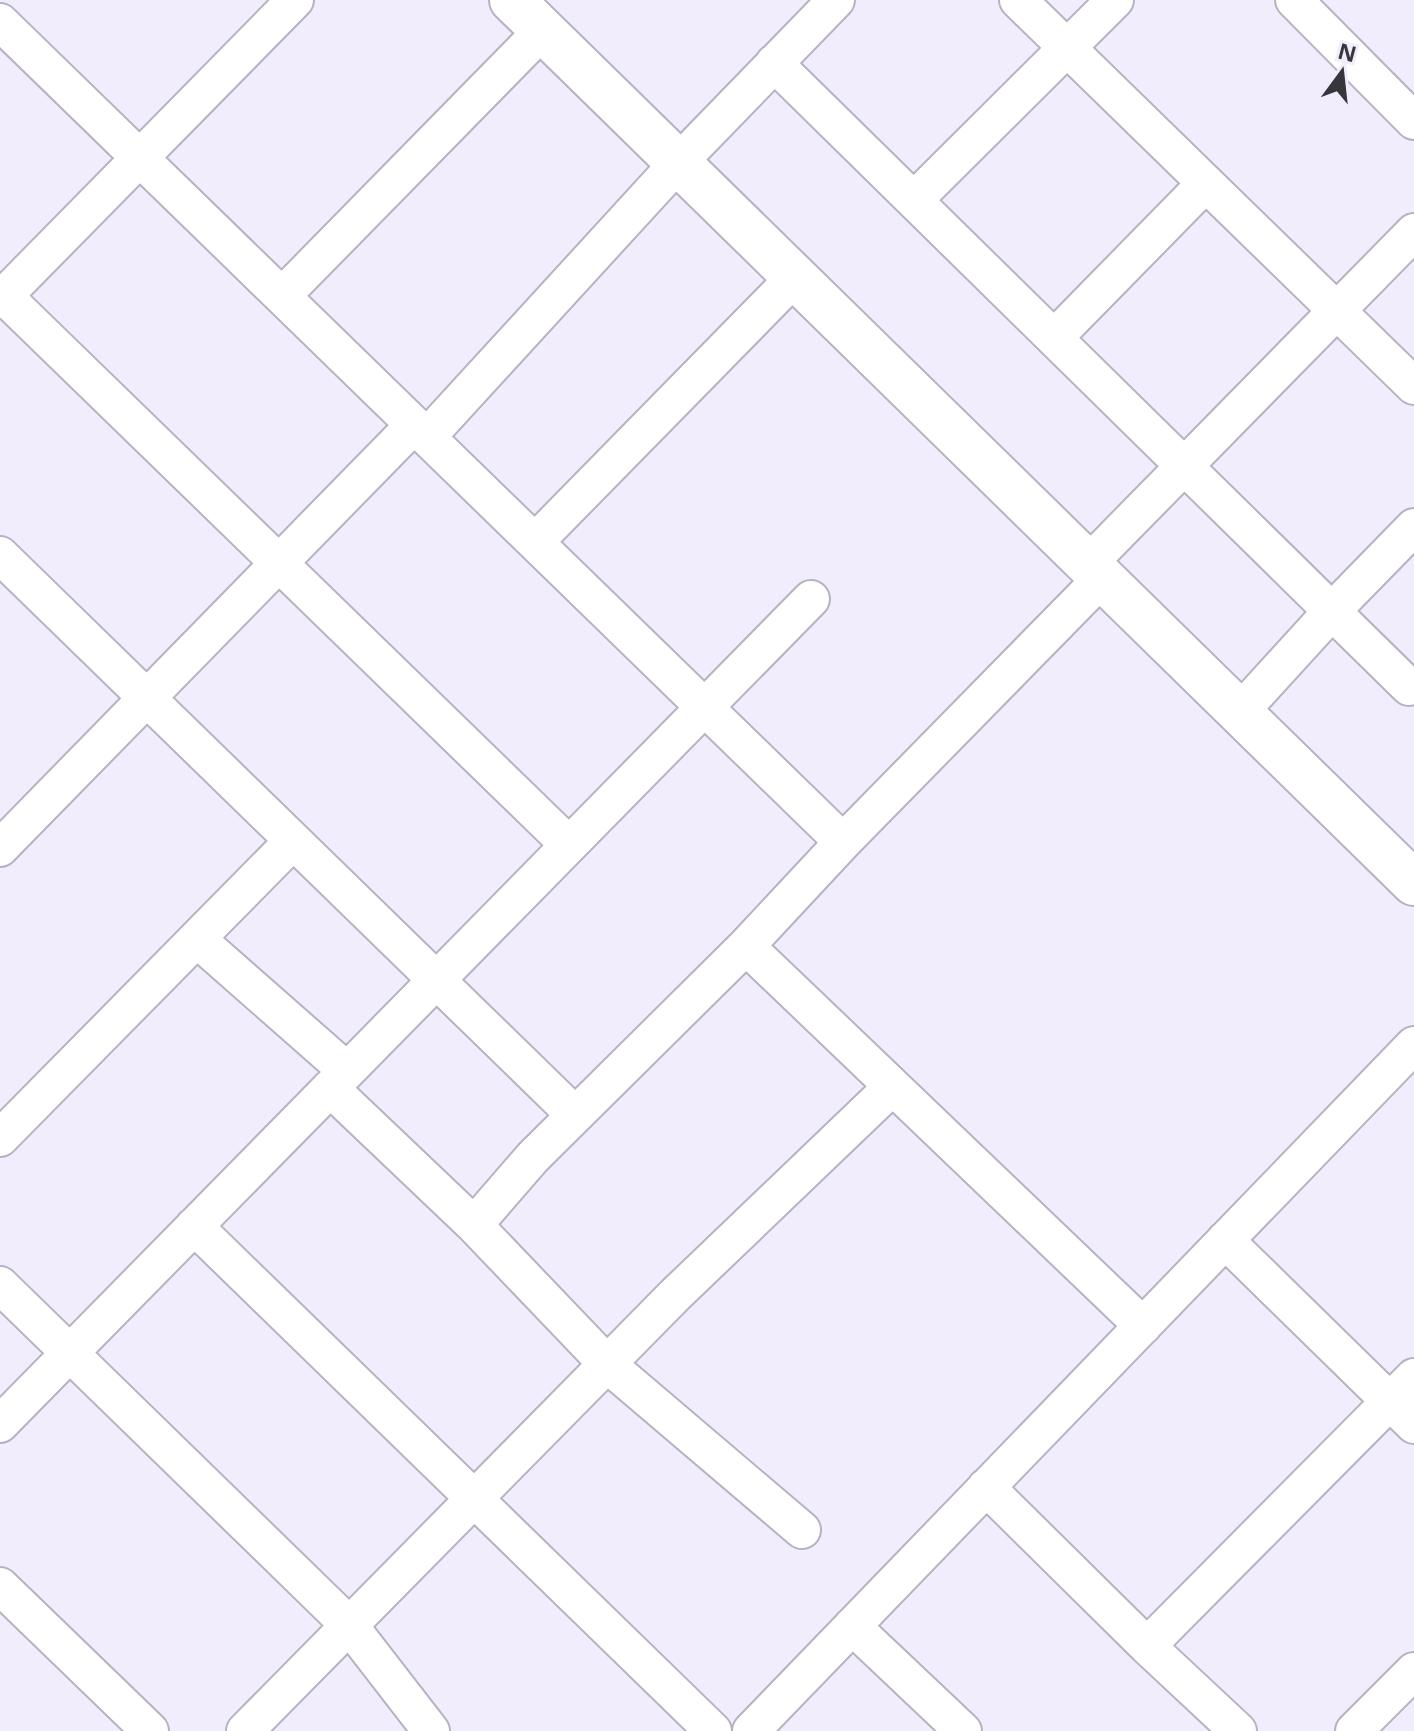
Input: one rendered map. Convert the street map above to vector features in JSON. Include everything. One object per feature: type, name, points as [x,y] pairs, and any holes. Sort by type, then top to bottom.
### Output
[{"type":"street","points":[[295,0],[2,298],[569,845]]},
{"type":"street","points":[[512,0],[1414,883]]},
{"type":"street","points":[[0,848],[278,563],[420,431],[836,0]]},
{"type":"street","points":[[1018,0],[1414,386]]},
{"type":"street","points":[[914,200],[1115,0]]},
{"type":"street","points":[[1294,0],[1414,121]]},
{"type":"street","points":[[0,22],[843,842]]},
{"type":"street","points":[[282,296],[543,30]]},
{"type":"street","points":[[774,63],[1409,687]]},
{"type":"street","points":[[1054,338],[1206,183]]},
{"type":"street","points":[[474,1225],[533,1157],[746,946],[1095,571],[1185,466],[1414,232]]},
{"type":"street","points":[[535,542],[795,277]]},
{"type":"street","points":[[1239,713],[1414,527]]},
{"type":"street","points":[[0,555],[575,1115]]},
{"type":"street","points":[[0,1424],[811,599]]},
{"type":"street","points":[[0,1138],[293,841]]},
{"type":"street","points":[[197,939],[338,1080],[607,1364],[802,1530]]},
{"type":"street","points":[[746,946],[1143,1326]]},
{"type":"street","points":[[751,1731],[1414,1045]]},
{"type":"street","points":[[245,1731],[686,1284],[891,1088]]},
{"type":"street","points":[[194,1226],[713,1731]]},
{"type":"street","points":[[1147,1646],[1406,1401],[1225,1240]]},
{"type":"street","points":[[0,1285],[349,1625],[431,1731]]},
{"type":"street","points":[[986,1487],[1233,1729]]},
{"type":"street","points":[[0,1586],[150,1731]]},
{"type":"street","points":[[852,1626],[963,1731]]},
{"type":"street","points":[[1354,1731],[1414,1671]]}]
